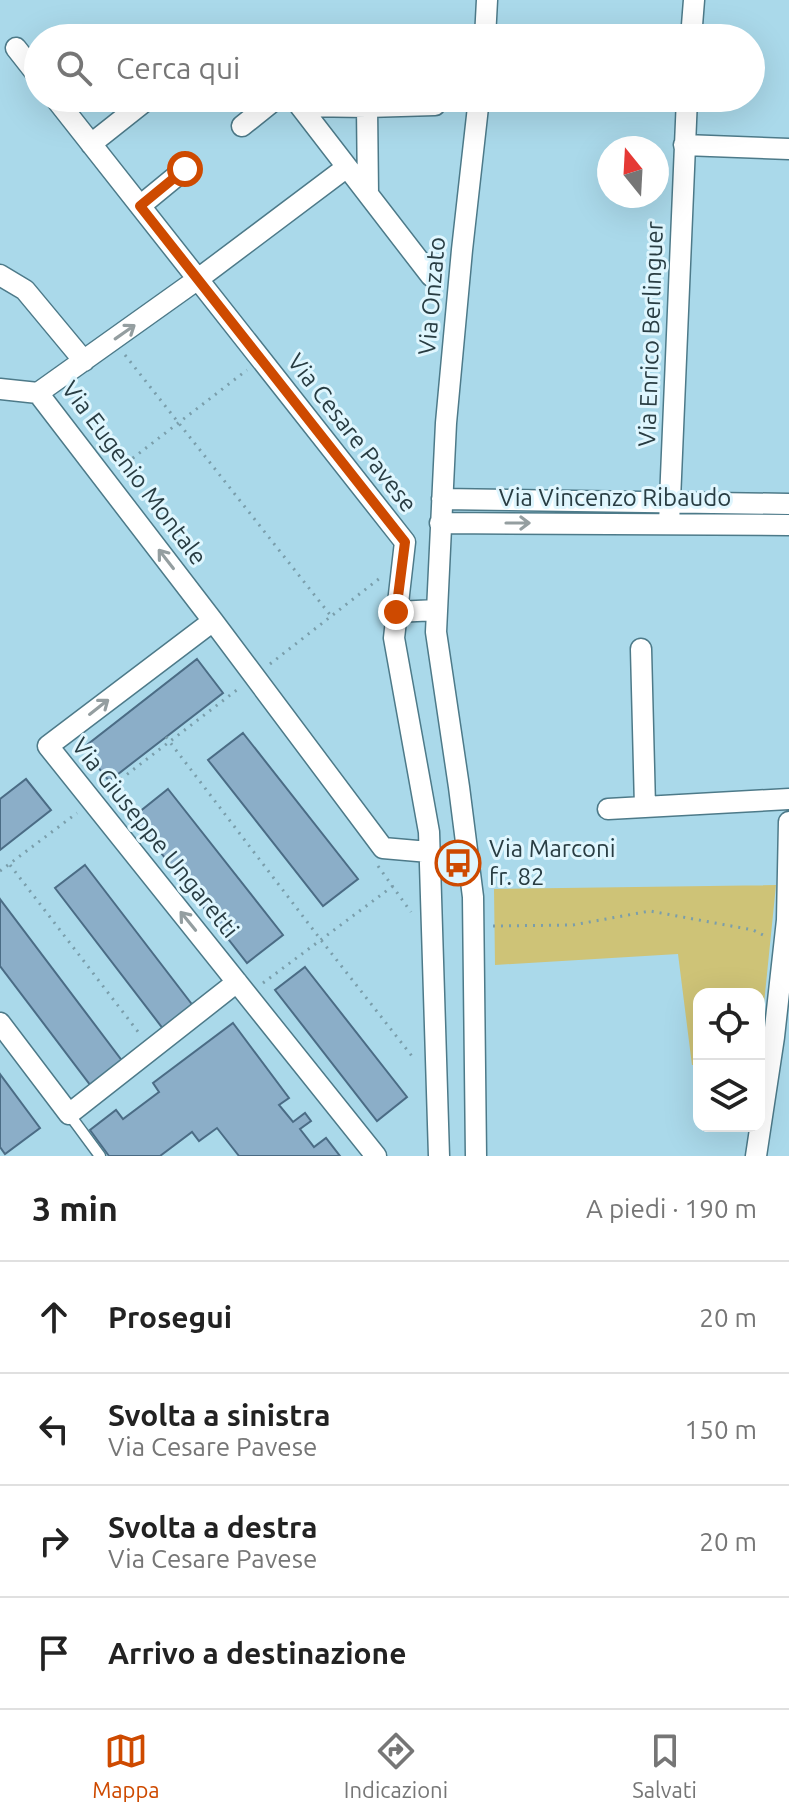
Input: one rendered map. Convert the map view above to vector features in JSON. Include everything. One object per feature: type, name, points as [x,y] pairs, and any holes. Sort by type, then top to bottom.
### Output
[{"type":"street","points":[[486,24],[487,0]]},
{"type":"street","points":[[692,24],[694,0]]},
{"type":"street","points":[[16,48],[24,58]]},
{"type":"street","name":"Via Cesare Pavese","points":[[66,112],[405,542],[394,638],[429,832],[439,1156]]},
{"type":"street","points":[[91,144],[131,112]]},
{"type":"street","points":[[242,126],[260,112]]},
{"type":"street","points":[[305,112],[431,276]]},
{"type":"street","points":[[367,112],[368,194]]},
{"type":"street","name":"Via Onzato","points":[[476,1156],[473,897],[436,632],[446,423],[477,112]]},
{"type":"street","name":"Via Enrico Berlinguer","points":[[669,524],[686,112]]},
{"type":"street","points":[[684,145],[789,149]]},
{"type":"street","name":"Via Eugenio Montale","points":[[213,621],[38,393],[198,279],[347,167]]},
{"type":"street","points":[[140,206],[185,169]]},
{"type":"street","points":[[0,275],[25,290],[84,361]]},
{"type":"street","points":[[0,389],[38,393]]},
{"type":"street","name":"Via Vincenzo Ribaudo","points":[[442,499],[789,504]]},
{"type":"street","name":"Via Vincenzo Ribaudo","points":[[440,523],[789,525]]},
{"type":"street","points":[[396,612],[437,610]]},
{"type":"street","points":[[213,621],[383,848],[429,852]]},
{"type":"street","name":"Via Giuseppe Ungaretti","points":[[213,621],[48,746],[376,1156]]},
{"type":"street","points":[[641,649],[645,807]]},
{"type":"street","points":[[608,809],[789,799]]},
{"type":"street","points":[[756,1156],[785,946],[789,822]]},
{"type":"street","points":[[0,1023],[69,1114],[151,1049],[242,988]]},
{"type":"lane","points":[[69,1114],[100,1156]]},
{"type":"path","points":[[113,340],[331,616]]},
{"type":"path","points":[[104,480],[261,360]]},
{"type":"path","points":[[0,871],[403,560]]},
{"type":"path","points":[[166,737],[418,1063]]},
{"type":"path","points":[[383,848],[377,864],[432,940]]},
{"type":"path","points":[[9,864],[151,1049]]},
{"type":"path","points":[[242,988],[321,940],[393,886]]},
{"type":"path","points":[[473,926],[573,925],[650,911],[753,930],[785,946]]},
{"type":"shaded area","points":[[776,885],[765,994],[765,988],[693,988],[692,1065],[678,954],[495,965],[494,889]]},
{"type":"building","points":[[197,659],[223,693],[109,781],[83,748]]},
{"type":"building","points":[[243,733],[358,879],[323,906],[208,760]]},
{"type":"building","points":[[26,779],[51,810],[0,850],[0,799]]},
{"type":"building","points":[[168,789],[283,935],[247,963],[133,817]]},
{"type":"building","points":[[85,865],[194,1007],[164,1030],[55,888]]},
{"type":"building","points":[[0,899],[123,1062],[91,1086],[0,966]]},
{"type":"building","points":[[305,967],[407,1097],[377,1121],[275,990]]},
{"type":"building","points":[[233,1023],[289,1098],[279,1105],[293,1122],[305,1113],[311,1121],[300,1129],[314,1147],[326,1138],[340,1156],[239,1156],[217,1128],[199,1141],[192,1132],[160,1156],[109,1156],[90,1130],[116,1110],[123,1119],[159,1092],[153,1083]]},
{"type":"building","points":[[0,1074],[40,1128],[5,1154],[0,1147]]},
{"type":"place","name":"Via Marconi fr. 82","points":[[458,863]]},
{"type":"route","points":[[185,169],[140,206],[405,542],[396,612]]}]
